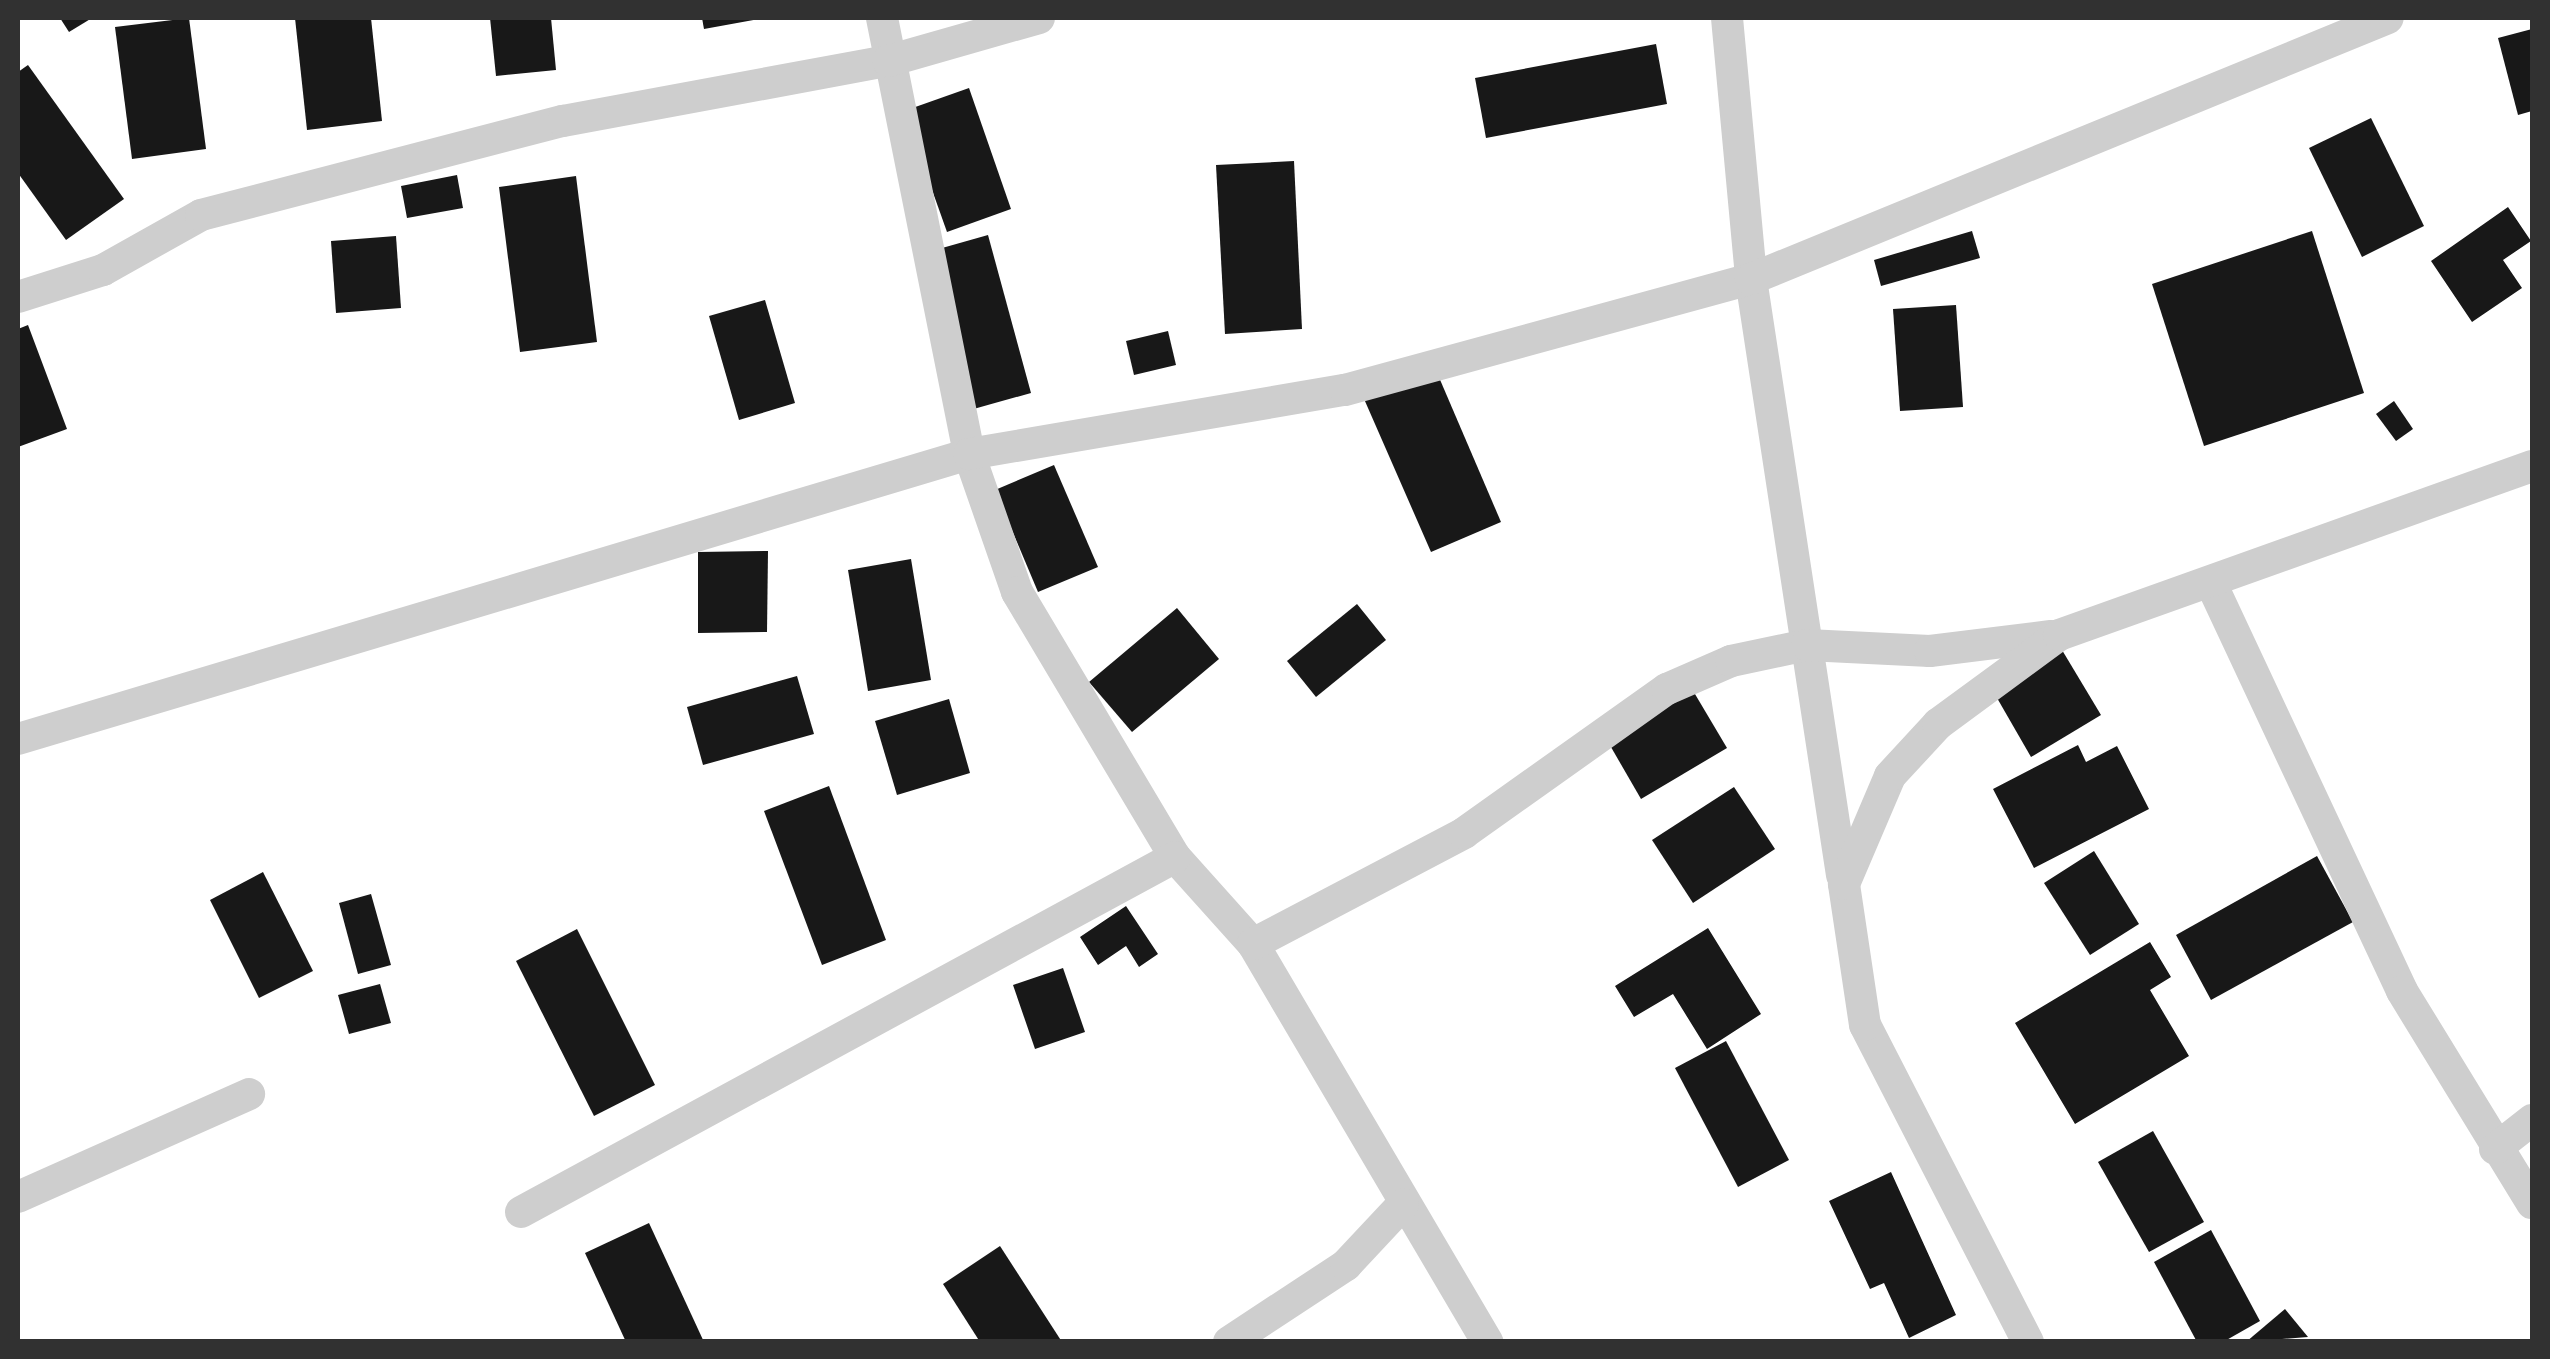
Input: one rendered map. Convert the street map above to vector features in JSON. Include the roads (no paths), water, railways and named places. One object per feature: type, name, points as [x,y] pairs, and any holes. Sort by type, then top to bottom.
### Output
[{"type":"street","points":[[882,18],[969,454],[1017,592],[1175,856],[1253,944],[1487,1342]]},
{"type":"street","points":[[18,297],[103,270],[202,215],[563,120],[888,61],[1039,18]]},
{"type":"street","points":[[1727,18],[1751,279],[1866,1026],[2028,1342]]},
{"type":"street","points":[[18,739],[969,454],[1346,390],[1751,279],[2388,18]]},
{"type":"street","points":[[1253,944],[1464,832],[1667,689],[1731,661],[1807,645],[1930,652],[2059,636],[2532,466]]},
{"type":"street","points":[[2211,583],[2402,991],[2532,1203]]},
{"type":"street","points":[[1844,884],[1890,776],[1938,724],[2059,636]]},
{"type":"street","points":[[521,1212],[1175,856]]},
{"type":"street","points":[[18,1197],[249,1094]]},
{"type":"street","points":[[2495,1148],[2532,1120]]},
{"type":"street","points":[[1229,1342],[1346,1264],[1403,1204]]}]
